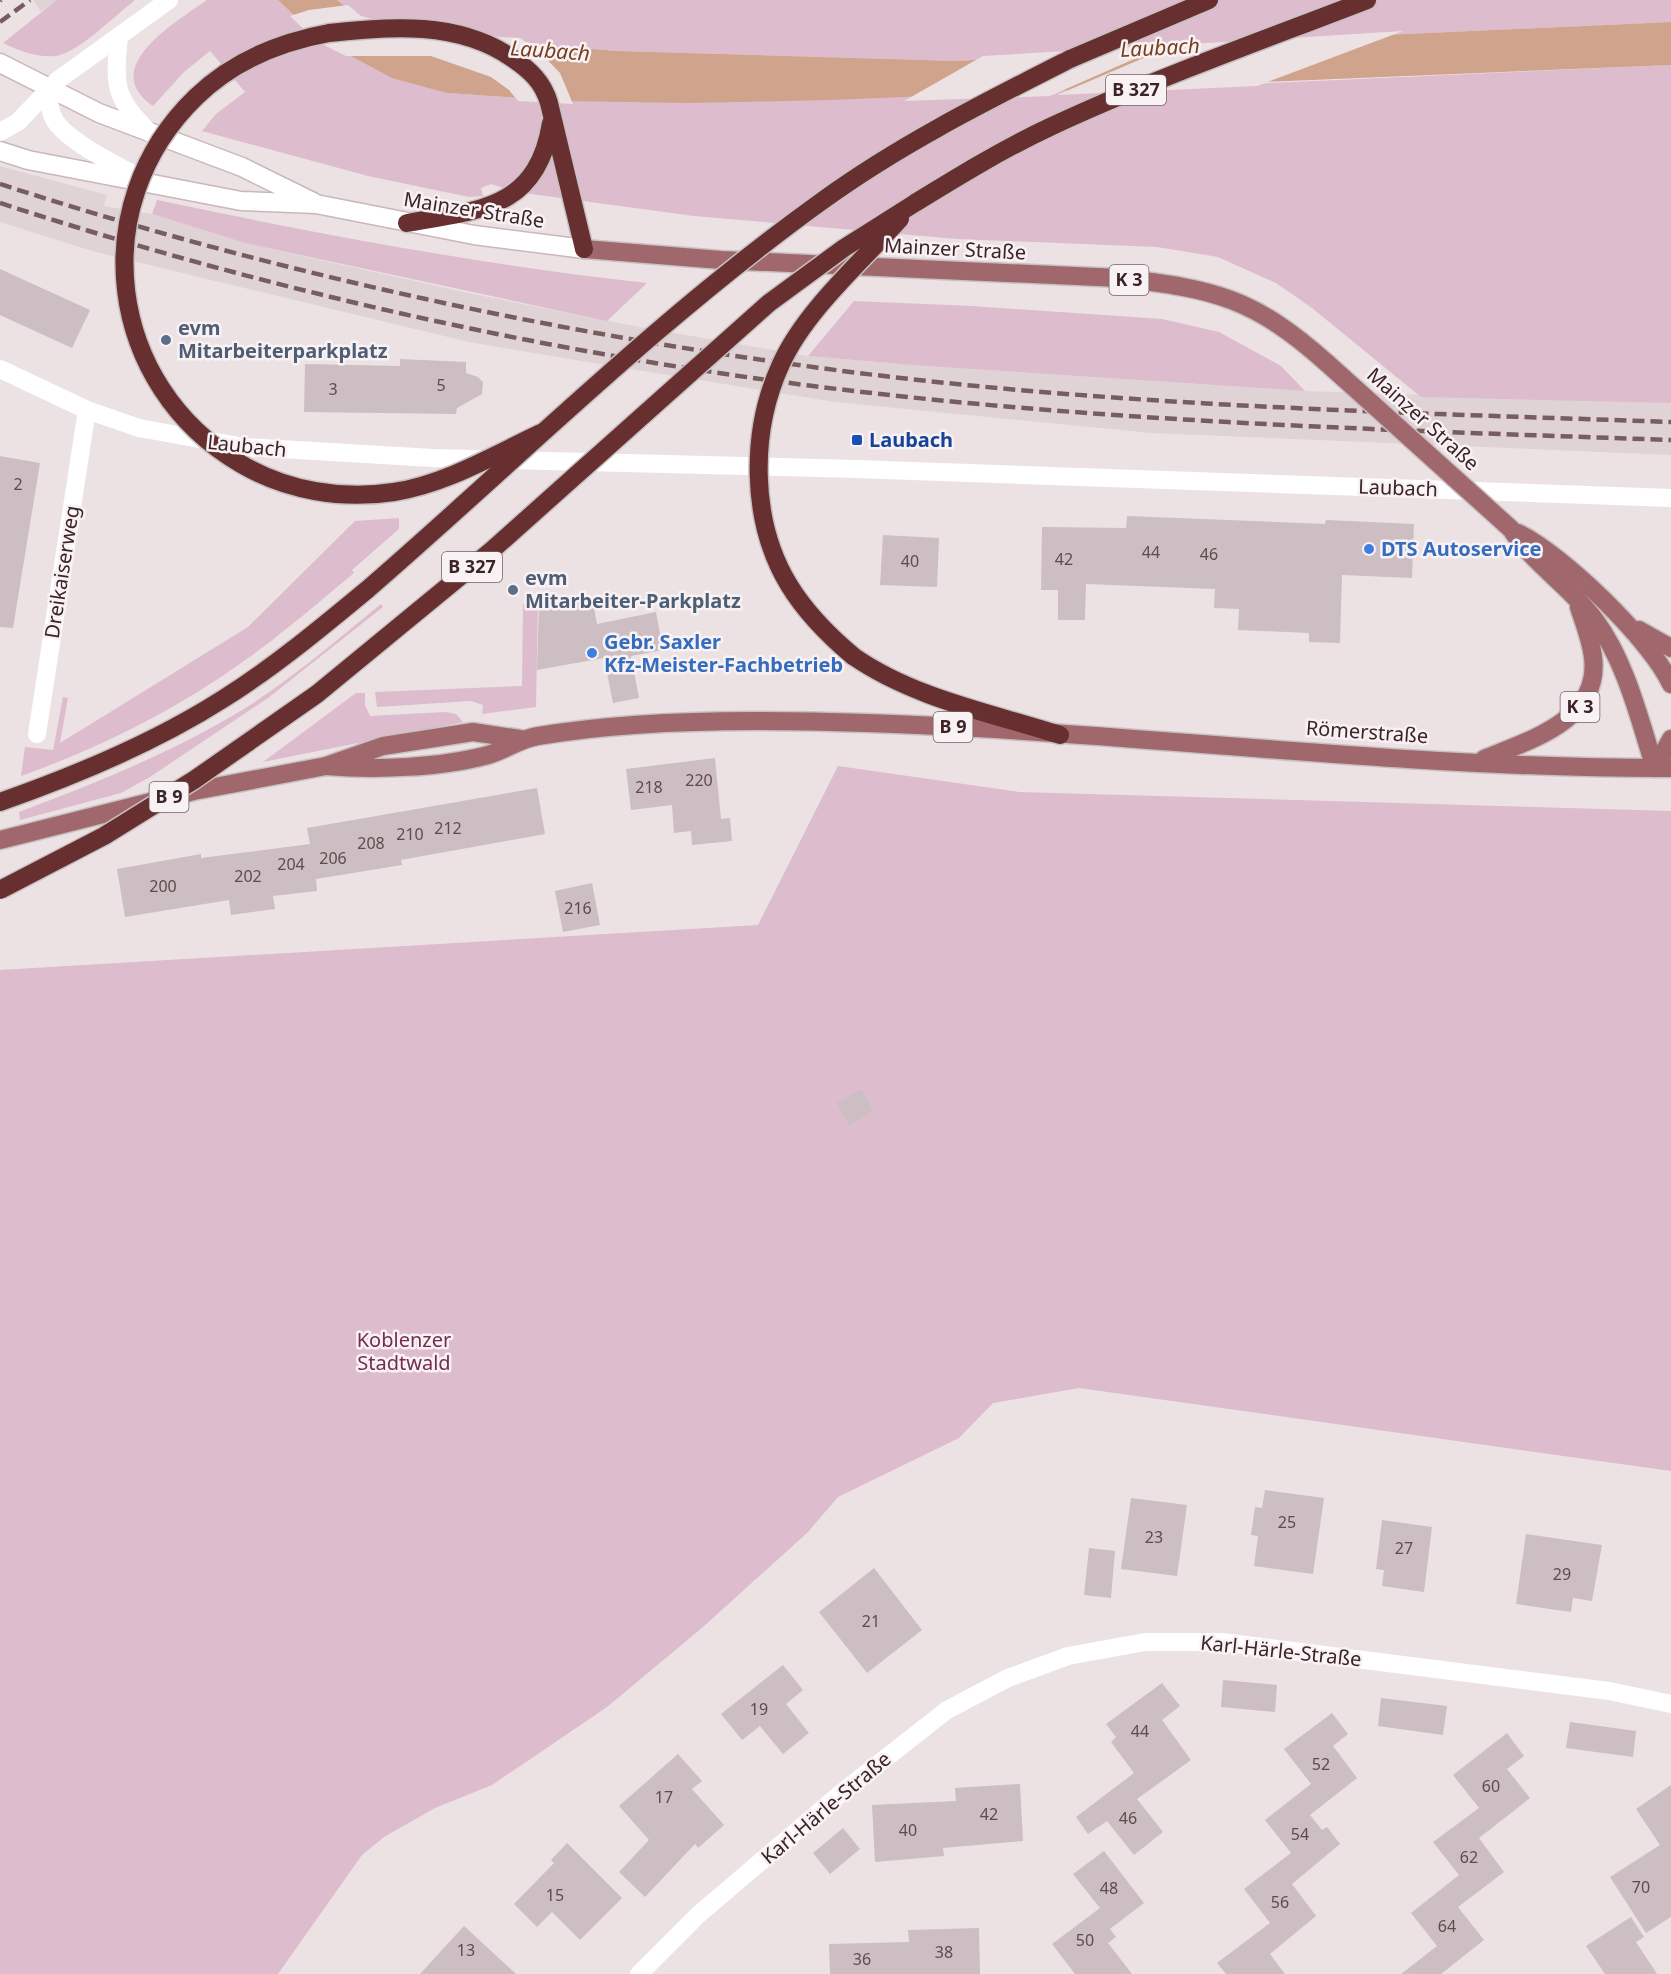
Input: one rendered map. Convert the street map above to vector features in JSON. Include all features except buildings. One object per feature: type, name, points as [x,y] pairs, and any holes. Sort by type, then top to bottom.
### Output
[{"type":"highway","name":"B 327","points":[[0,802],[60,781],[185,722],[257,676],[368,589],[453,516],[541,433],[711,287],[823,200],[947,123],[1015,87],[1102,45],[1209,0]]},
{"type":"highway","name":"B 327","points":[[0,890],[104,836],[203,774],[317,694],[491,551],[770,303],[844,248],[982,162],[1050,127],[1367,0]]},
{"type":"highway","points":[[541,433],[434,482],[394,492],[328,494],[295,487],[256,473],[203,437],[169,401],[138,345],[124,280],[124,252],[130,210],[136,190],[170,127],[196,97],[226,73],[285,44],[307,37],[369,28],[416,28],[462,35],[496,47],[529,70],[546,94],[584,249]]},
{"type":"highway","points":[[407,223],[482,209],[516,192],[537,168],[548,142],[552,115]]},
{"type":"highway","points":[[915,203],[816,312],[781,363],[763,426],[759,489],[765,524],[788,584],[809,614],[830,637],[853,656],[909,686],[1060,735]]},
{"type":"main road","name":"Mainzer Straße","points":[[584,249],[721,260],[1119,279],[1179,285],[1219,295],[1257,310],[1292,333],[1328,364],[1511,530],[1527,551],[1576,597],[1594,619],[1615,653],[1663,768]]},
{"type":"main road","name":"Mainzer Straße","points":[[1511,530],[1542,547],[1629,627],[1653,651],[1671,684]]},
{"type":"main road","name":"K 3","points":[[1478,762],[1552,729],[1576,712],[1584,702],[1593,675],[1593,657],[1576,597]]},
{"type":"main road","name":"K 3","points":[[1629,627],[1650,634],[1671,648]]},
{"type":"main road","name":"B 9","points":[[0,840],[194,791],[326,766],[383,746],[473,732],[493,733],[520,739],[627,726],[733,721],[915,725],[1060,735]]},
{"type":"main road","name":"Römerstraße","points":[[1060,735],[1478,762],[1663,768]]},
{"type":"main road","name":"B 9","points":[[326,766],[385,768],[476,758],[497,752],[520,739]]},
{"type":"main road","points":[[1663,768],[1671,739]]},
{"type":"street","points":[[0,132],[18,122],[49,89],[169,0]]},
{"type":"street","points":[[119,36],[116,73],[121,99],[129,112],[152,135]]},
{"type":"street","name":"Mainzer Straße","points":[[0,63],[49,89],[152,135],[242,167],[316,204]]},
{"type":"street","name":"Mainzer Straße","points":[[49,89],[51,114],[58,124],[78,140],[149,183]]},
{"type":"street","name":"Mainzer Straße","points":[[0,151],[28,160],[241,201],[316,204],[503,240],[584,249]]},
{"type":"street","name":"Laubach","points":[[0,369],[87,410],[139,428],[173,436],[244,447],[310,452],[1671,498]]},
{"type":"street","name":"Dreikaiserweg","points":[[37,734],[87,410]]},
{"type":"street","name":"Karl-Härle-Straße","points":[[639,1974],[698,1915],[787,1839],[947,1710],[1008,1678],[1068,1656],[1145,1642],[1222,1641],[1586,1688],[1671,1704]]},
{"type":"shaded area","points":[[33,0],[57,0],[41,12]]},
{"type":"shaded area","points":[[0,166],[107,195],[104,206],[152,214],[245,243],[473,294],[634,326],[808,356],[1305,391],[1671,403],[1671,455],[1151,433],[835,402],[469,342],[92,251],[0,222]]},
{"type":"green space","points":[[57,0],[135,0],[86,41],[56,56],[36,55],[3,43]]},
{"type":"green space","points":[[207,0],[278,0],[318,38],[447,93],[567,101],[1247,84],[1671,65],[1671,403],[1421,397],[1312,308],[1276,283],[1218,257],[1157,247],[957,239],[694,216],[516,192],[491,184],[481,188],[483,196],[469,197],[368,176],[202,131],[216,114],[245,92],[210,51],[184,72],[153,106],[138,91],[133,76],[137,62],[147,47],[178,20]]},
{"type":"green space","points":[[337,0],[1671,0],[1671,22],[1384,35],[957,61],[617,51],[421,35],[359,18]]},
{"type":"green space","points":[[157,200],[401,248],[585,276],[647,283],[607,321],[245,243],[152,214]]},
{"type":"green space","points":[[854,301],[972,306],[1162,319],[1219,332],[1281,366],[1305,391],[808,356]]},
{"type":"green space","points":[[399,518],[399,529],[352,570],[354,573],[272,640],[218,679],[164,712],[108,740],[21,776],[25,747],[53,750],[63,697],[68,698],[60,743],[248,627],[355,521]]},
{"type":"green space","points":[[538,602],[536,707],[482,714],[483,705],[471,701],[377,707],[375,692],[522,686],[523,604]]},
{"type":"green space","points":[[381,604],[383,607],[268,698],[150,777],[121,793],[20,820],[19,812],[106,778],[164,752],[247,707],[298,671]]},
{"type":"green space","points":[[356,693],[365,693],[365,705],[370,716],[445,712],[456,714],[463,722],[263,762]]},
{"type":"green space","name":"Koblenzer Stadtwald","points":[[838,766],[1019,792],[1671,811],[1671,1471],[1079,1388],[993,1403],[959,1438],[838,1497],[807,1533],[703,1627],[607,1707],[492,1785],[435,1808],[384,1837],[362,1855],[278,1974],[0,1974],[0,970],[758,925]]},
{"type":"water","points":[[278,0],[337,0],[360,18],[421,35],[617,51],[957,61],[1384,35],[1671,22],[1671,65],[830,100],[687,103],[567,101],[447,93],[392,78],[318,38]]},
{"type":"pier","points":[[348,5],[361,16],[421,32],[520,38],[538,50],[560,73],[573,104],[518,101],[509,90],[491,77],[431,56],[346,56],[316,41],[290,16],[309,10]]},
{"type":"pier","points":[[1403,31],[1257,86],[1057,95],[1174,45]]},
{"type":"pier","points":[[1166,45],[1050,96],[904,101],[983,56]]},
{"type":"railway","points":[[0,22],[30,0]]},
{"type":"railway","points":[[0,184],[200,244],[402,294],[607,335],[813,367],[1027,391],[1134,399],[1671,422]]},
{"type":"railway","points":[[0,203],[200,263],[402,314],[607,355],[710,372],[920,398],[1134,416],[1349,428],[1671,440]]},
{"type":"place","name":"evm Mitarbeiterparkplatz","points":[[166,340]]},
{"type":"place","name":"Laubach","points":[[857,440]]},
{"type":"place","name":"DTS Autoservice","points":[[1369,549]]},
{"type":"place","name":"evm Mitarbeiter-Parkplatz","points":[[513,590]]},
{"type":"place","name":"Gebr. Saxler Kfz-Meister-Fachbetrieb","points":[[592,653]]}]
